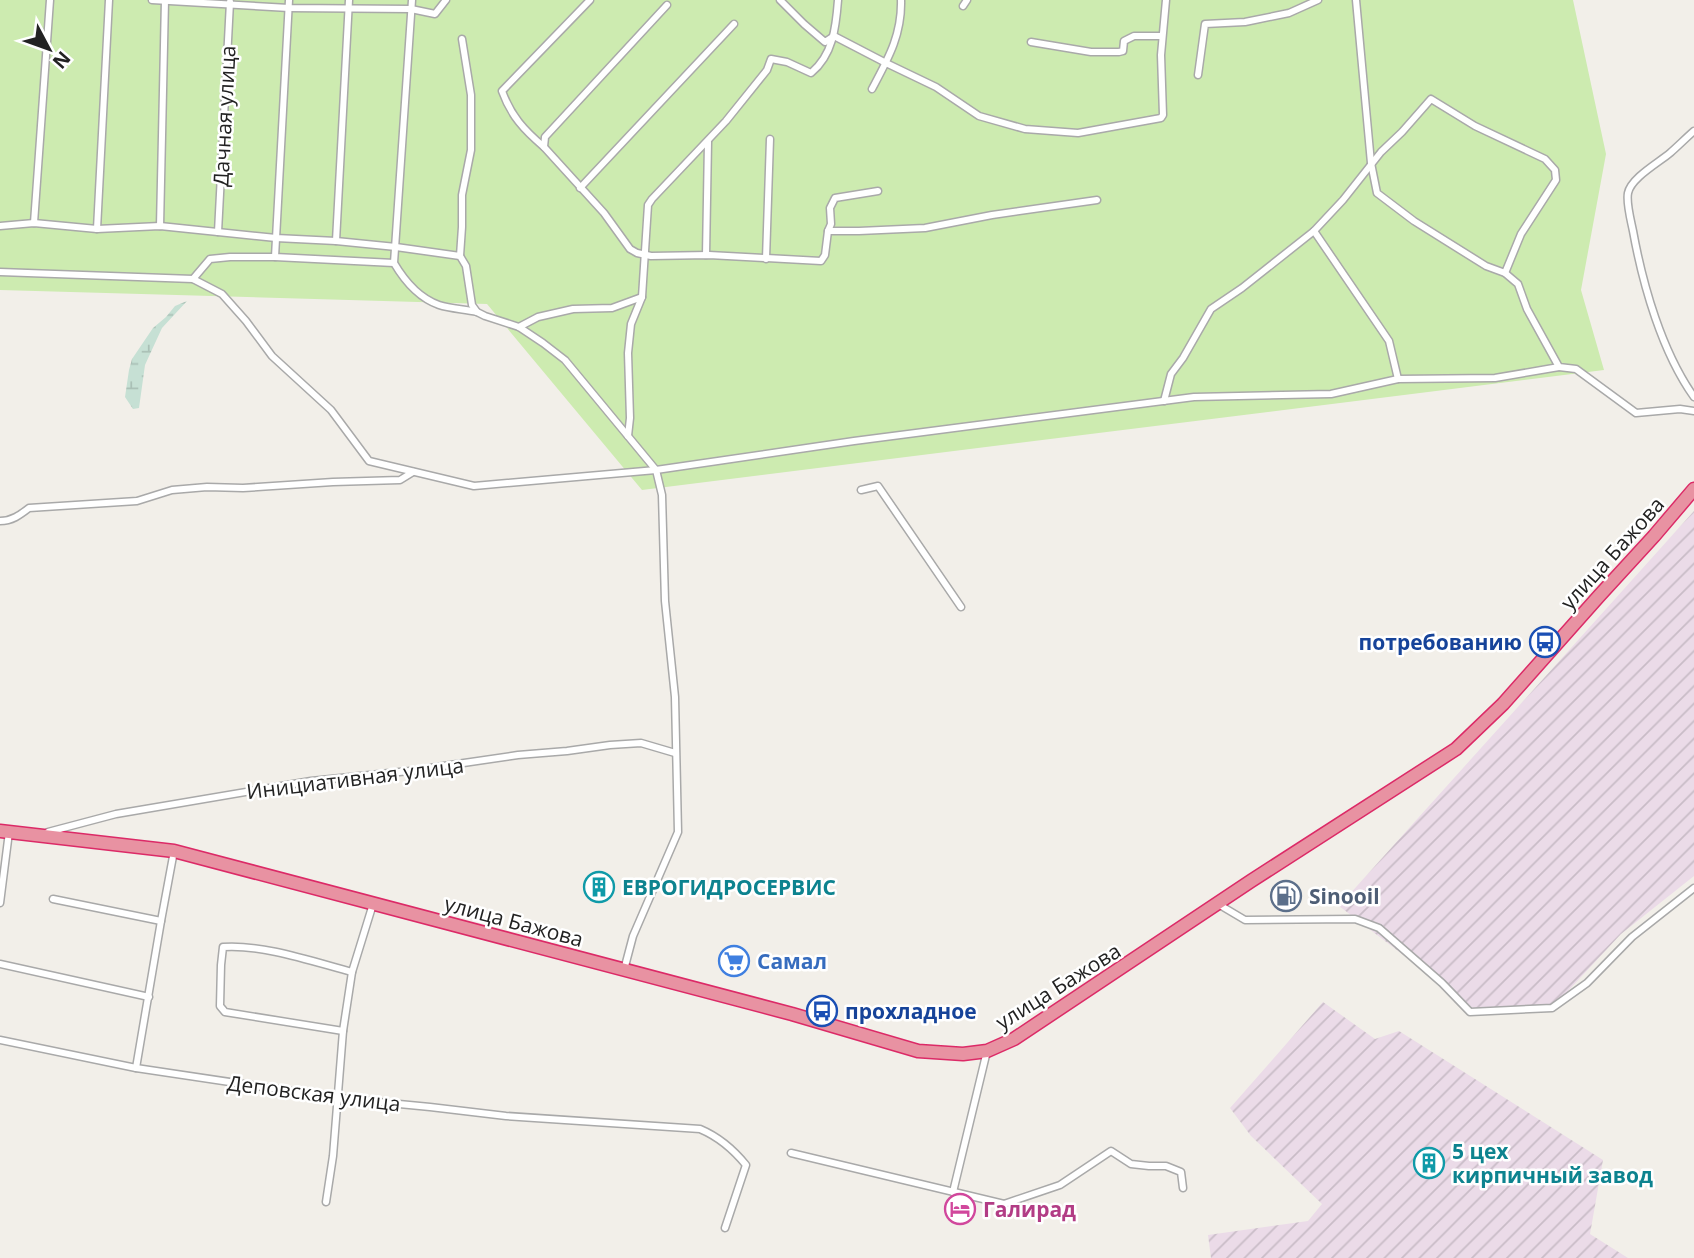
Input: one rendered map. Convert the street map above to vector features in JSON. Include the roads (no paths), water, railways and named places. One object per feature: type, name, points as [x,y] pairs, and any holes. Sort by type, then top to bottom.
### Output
[{"type":"highway","name":"улица Бажова","points":[[5,831],[174,851],[792,1014],[918,1051],[962,1054],[987,1051],[1014,1039],[1455,749],[1503,704],[1694,489]]},
{"type":"street","points":[[34,223],[50,0]]},
{"type":"street","points":[[97,229],[109,0]]},
{"type":"street","points":[[152,0],[289,4],[349,10],[411,9],[435,15],[446,0]]},
{"type":"street","points":[[160,226],[165,0]]},
{"type":"street","points":[[336,242],[349,0]]},
{"type":"street","points":[[412,0],[394,263],[404,280],[438,304],[477,312],[519,327],[565,360],[656,470],[662,495],[666,601],[675,696],[678,832],[633,936],[624,970]]},
{"type":"street","points":[[590,0],[502,91],[509,110],[530,136],[544,147],[637,253],[821,261],[825,255],[831,225],[830,208],[835,198],[878,191]]},
{"type":"street","points":[[780,0],[825,42],[834,36]]},
{"type":"street","points":[[628,436],[628,353],[631,324],[642,297],[648,205],[708,141],[767,70],[771,59],[786,62],[811,73],[827,54],[834,36],[838,0]]},
{"type":"street","points":[[872,89],[895,42],[901,19],[901,0]]},
{"type":"street","points":[[834,36],[936,87],[979,116],[1025,129],[1078,133],[1161,118],[1163,115],[1162,36],[1166,0]]},
{"type":"street","points":[[1198,75],[1205,24],[1245,22],[1289,13],[1318,0]]},
{"type":"street","points":[[1356,0],[1371,163],[1377,193],[1415,221],[1486,266],[1505,272],[1518,284],[1527,309],[1559,367]]},
{"type":"street","name":"Дачная улица","points":[[218,232],[230,2]]},
{"type":"street","points":[[275,257],[289,4]]},
{"type":"street","points":[[544,147],[545,137],[667,5]]},
{"type":"street","points":[[580,188],[734,24]]},
{"type":"street","points":[[1031,42],[1091,52],[1119,52],[1123,51],[1124,41],[1134,36],[1162,36]]},
{"type":"street","points":[[462,39],[471,95],[471,150],[462,195],[460,256],[466,266],[472,305],[477,312]]},
{"type":"street","points":[[1164,401],[1171,374],[1211,309],[1314,231],[1343,200],[1371,163],[1431,99],[1475,126],[1545,159],[1555,170],[1556,180],[1521,234],[1505,272]]},
{"type":"street","points":[[1694,131],[1638,177],[1628,192],[1637,254],[1657,326],[1685,385],[1694,397]]},
{"type":"street","points":[[765,259],[770,139]]},
{"type":"street","points":[[706,256],[708,141]]},
{"type":"street","points":[[828,231],[925,228],[1097,200]]},
{"type":"street","points":[[0,226],[34,223],[97,229],[160,226],[396,247],[460,256]]},
{"type":"street","points":[[1314,231],[1389,341],[1398,379]]},
{"type":"street","points":[[193,279],[210,259],[230,257],[394,263]]},
{"type":"street","points":[[0,272],[193,279],[222,294],[272,356],[331,410],[369,461],[474,486],[656,470],[868,439],[1194,397],[1331,394],[1398,379],[1495,378],[1559,367],[1576,369],[1636,413],[1680,409],[1694,411]]},
{"type":"street","points":[[519,327],[545,315],[573,309],[612,308],[642,297]]},
{"type":"street","points":[[1685,385],[1694,381]]},
{"type":"street","points":[[0,520],[8,521],[29,508],[137,501],[172,490],[400,480],[413,472]]},
{"type":"street","points":[[861,490],[878,486],[961,607]]},
{"type":"street","name":"Инициативная улица","points":[[36,836],[116,814],[311,781],[610,745],[641,743],[675,753]]},
{"type":"street","points":[[0,904],[5,831]]},
{"type":"street","points":[[136,1068],[174,851]]},
{"type":"street","points":[[1217,904],[1245,920],[1355,919],[1378,928],[1442,983],[1470,1012],[1552,1008],[1587,983],[1632,937],[1694,888]]},
{"type":"street","points":[[53,899],[160,920]]},
{"type":"street","points":[[327,1202],[343,1031],[352,972],[373,904]]},
{"type":"street","points":[[343,1031],[225,1012],[220,1006],[220,965],[223,947],[238,946],[297,957],[352,972]]},
{"type":"street","points":[[0,964],[149,997]]},
{"type":"street","name":"Деповская улица","points":[[0,1040],[136,1068],[337,1098],[506,1116],[700,1129],[714,1135],[746,1165],[725,1228]]},
{"type":"street","points":[[953,1192],[987,1051]]},
{"type":"street","points":[[791,1153],[1004,1204],[1060,1185],[1111,1150],[1131,1164],[1166,1166],[1181,1172],[1183,1188]]},
{"type":"place","name":"потребованию","points":[[1545,642]]},
{"type":"place","name":"ЕВРОГИДРОСЕРВИС","points":[[599,887]]},
{"type":"place","name":"Sinooil","points":[[1286,896]]},
{"type":"place","name":"Самал","points":[[734,961]]},
{"type":"place","name":"прохладное","points":[[822,1011]]},
{"type":"place","name":"5 цех кирпичный завод","points":[[1429,1163]]},
{"type":"place","name":"Галирад","points":[[960,1209]]}]
